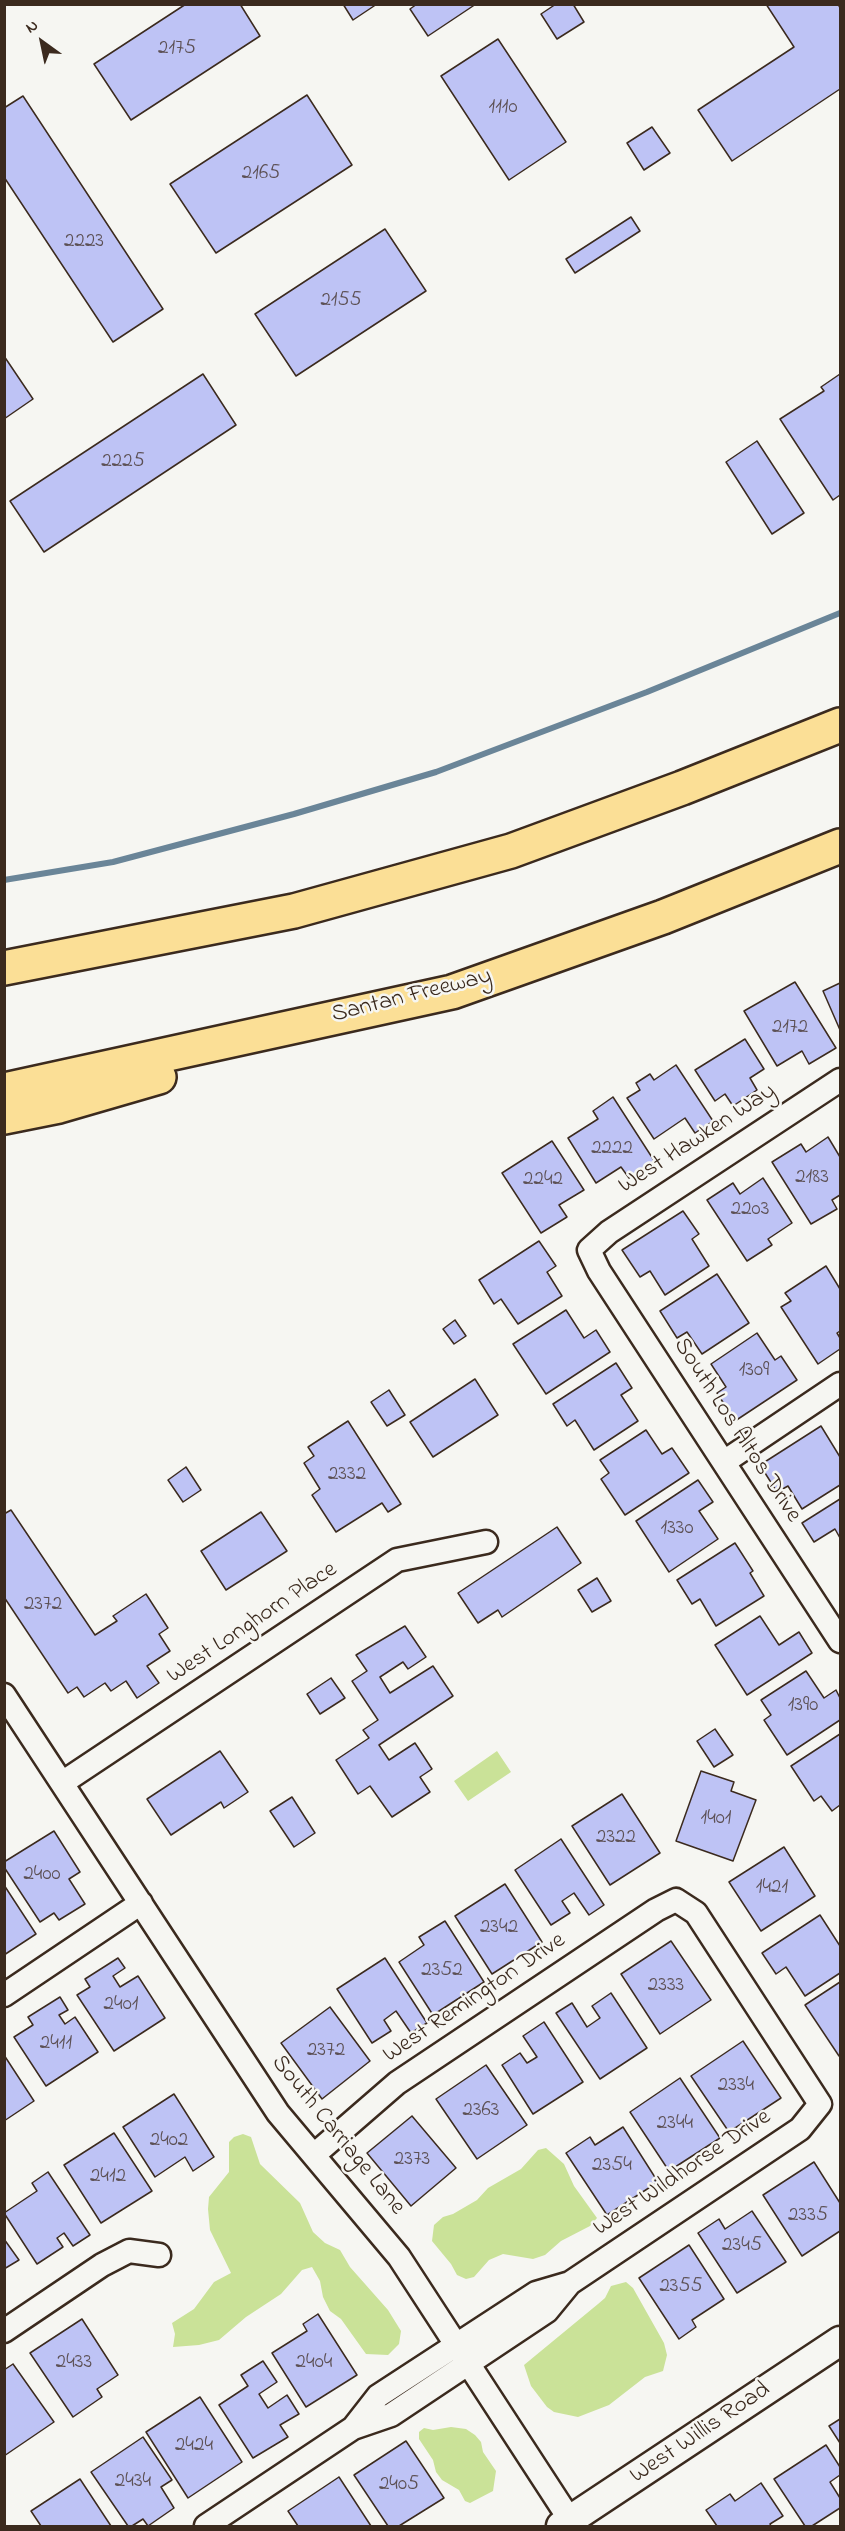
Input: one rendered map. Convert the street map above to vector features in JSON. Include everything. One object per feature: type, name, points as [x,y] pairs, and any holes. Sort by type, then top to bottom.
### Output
[{"type":"highway","points":[[4,967],[37,963],[294,911],[511,851],[682,788],[840,725]]},
{"type":"highway","name":"Santan Freeway","points":[[4,1090],[452,992],[663,917],[840,846]]},
{"type":"highway","points":[[4,1117],[59,1106],[452,992]]},
{"type":"street","name":"West Hawken Way","points":[[589,1250],[609,1232],[840,1080]]},
{"type":"street","name":"South Los Altos Drive","points":[[589,1250],[599,1271],[840,1641]]},
{"type":"street","points":[[724,1462],[840,1384]]},
{"type":"street","name":"West Longhorn Place","points":[[62,1783],[397,1560],[486,1542]]},
{"type":"street","name":"South Carriage Lane","points":[[4,1695],[278,2113],[399,2257],[568,2524]]},
{"type":"street","name":"West Wildhorse Drive","points":[[206,2526],[353,2428],[378,2396],[462,2354],[536,2293],[570,2283],[800,2128],[820,2104],[696,1913],[676,1900]]},
{"type":"street","name":"West Remington Drive","points":[[314,2155],[397,2083],[656,1910],[676,1900]]},
{"type":"street","points":[[4,1995],[141,1904]]},
{"type":"street","points":[[4,2331],[102,2265],[129,2251],[159,2255]]},
{"type":"street","name":"West Willis Road","points":[[568,2524],[840,2341]]},
{"type":"green space","points":[[497,1751],[511,1772],[468,1801],[454,1781]]},
{"type":"green space","points":[[243,2134],[251,2137],[260,2164],[300,2203],[313,2232],[325,2243],[340,2250],[350,2267],[388,2310],[401,2331],[399,2344],[388,2355],[366,2354],[341,2319],[330,2311],[323,2297],[320,2281],[312,2267],[302,2270],[281,2294],[246,2317],[219,2340],[199,2345],[173,2347],[175,2334],[172,2323],[194,2309],[214,2282],[231,2273],[210,2230],[209,2197],[229,2172],[229,2142],[234,2137]]},
{"type":"green space","points":[[546,2148],[564,2164],[574,2186],[597,2218],[590,2226],[561,2241],[545,2255],[533,2259],[503,2254],[489,2260],[474,2277],[466,2279],[457,2275],[432,2241],[434,2225],[443,2217],[477,2200],[488,2188],[521,2169],[538,2150]]},
{"type":"green space","points":[[626,2282],[633,2288],[664,2343],[667,2355],[663,2371],[645,2377],[609,2405],[578,2417],[554,2412],[547,2407],[531,2386],[524,2365],[605,2298],[611,2286]]},
{"type":"green space","points":[[451,2427],[466,2429],[475,2435],[496,2471],[493,2491],[470,2503],[465,2501],[459,2490],[442,2480],[436,2472],[433,2460],[419,2439],[419,2432],[424,2428],[433,2430]]},
{"type":"building","points":[[186,4],[240,4],[260,36],[131,120],[94,64]]},
{"type":"building","points":[[343,4],[377,4],[353,20]]},
{"type":"building","points":[[417,4],[476,4],[428,36],[410,9]]},
{"type":"building","points":[[556,4],[573,4],[584,22],[557,39],[541,14]]},
{"type":"building","points":[[766,4],[838,4],[840,8],[840,89],[732,161],[698,110],[794,47]]},
{"type":"building","points":[[498,39],[566,142],[509,180],[441,76]]},
{"type":"building","points":[[307,95],[352,165],[216,253],[170,184]]},
{"type":"building","points":[[23,96],[163,309],[113,342],[4,177],[4,108]]},
{"type":"building","points":[[652,127],[670,153],[644,170],[627,143]]},
{"type":"building","points":[[631,217],[640,231],[575,273],[566,259]]},
{"type":"building","points":[[385,229],[426,291],[296,376],[255,314]]},
{"type":"building","points":[[4,356],[33,399],[4,419]]},
{"type":"building","points":[[203,374],[236,425],[44,552],[10,501]]},
{"type":"building","points":[[840,374],[840,495],[833,500],[780,419],[824,391],[821,387]]},
{"type":"building","points":[[757,441],[804,513],[772,534],[726,462]]},
{"type":"building","points":[[795,982],[836,1048],[809,1064],[802,1051],[777,1066],[744,1011]]},
{"type":"building","points":[[840,983],[840,1030],[823,991]]},
{"type":"building","points":[[745,1039],[764,1069],[750,1078],[757,1090],[733,1106],[725,1094],[715,1101],[695,1070]]},
{"type":"building","points":[[676,1065],[713,1121],[695,1133],[685,1118],[654,1139],[627,1098],[640,1090],[636,1083],[650,1074],[654,1080]]},
{"type":"building","points":[[613,1097],[655,1162],[629,1178],[621,1167],[596,1183],[568,1138],[598,1119],[593,1111]]},
{"type":"building","points":[[828,1137],[840,1157],[840,1195],[832,1200],[837,1209],[811,1224],[772,1162],[801,1144],[806,1152]]},
{"type":"building","points":[[552,1141],[584,1190],[559,1205],[567,1217],[541,1233],[502,1173]]},
{"type":"building","points":[[763,1178],[792,1223],[768,1239],[772,1245],[747,1261],[707,1200],[733,1183],[740,1194]]},
{"type":"building","points":[[683,1211],[699,1234],[692,1239],[709,1266],[665,1295],[650,1271],[640,1277],[622,1250]]},
{"type":"building","points":[[539,1241],[556,1266],[547,1272],[562,1296],[518,1324],[501,1299],[494,1304],[479,1280]]},
{"type":"building","points":[[826,1266],[840,1289],[840,1331],[837,1333],[840,1338],[840,1349],[818,1364],[781,1307],[791,1301],[785,1293]]},
{"type":"building","points":[[717,1274],[749,1323],[702,1354],[687,1332],[677,1338],[660,1311]]},
{"type":"building","points":[[566,1310],[584,1338],[596,1330],[610,1352],[546,1394],[513,1344]]},
{"type":"building","points":[[455,1320],[466,1336],[454,1344],[443,1329]]},
{"type":"building","points":[[757,1333],[775,1360],[781,1356],[797,1380],[735,1421],[717,1393],[726,1387],[711,1364]]},
{"type":"building","points":[[616,1363],[632,1388],[621,1395],[638,1421],[594,1450],[575,1420],[567,1426],[553,1404]]},
{"type":"building","points":[[475,1379],[498,1415],[433,1457],[410,1422]]},
{"type":"building","points":[[389,1390],[405,1415],[387,1426],[371,1402]]},
{"type":"building","points":[[348,1421],[401,1504],[388,1512],[382,1503],[336,1532],[312,1495],[320,1489],[304,1463],[314,1456],[308,1447]]},
{"type":"building","points":[[821,1426],[840,1457],[840,1485],[802,1509],[788,1486],[777,1492],[760,1465]]},
{"type":"building","points":[[646,1430],[662,1454],[672,1448],[689,1473],[625,1515],[601,1479],[609,1473],[600,1460]]},
{"type":"building","points":[[186,1467],[201,1490],[183,1502],[168,1480]]},
{"type":"building","points":[[698,1480],[713,1502],[699,1511],[718,1539],[669,1572],[636,1521]]},
{"type":"building","points":[[840,1499],[840,1538],[835,1529],[814,1542],[802,1523]]},
{"type":"building","points":[[11,1510],[95,1635],[117,1621],[113,1616],[146,1594],[168,1628],[159,1634],[170,1651],[147,1666],[159,1683],[137,1698],[126,1681],[111,1691],[105,1683],[84,1697],[77,1687],[68,1693],[4,1597],[4,1514]]},
{"type":"building","points":[[261,1512],[287,1551],[226,1590],[201,1551]]},
{"type":"building","points":[[557,1527],[581,1563],[502,1617],[498,1610],[478,1623],[458,1593]]},
{"type":"building","points":[[735,1543],[753,1571],[750,1573],[764,1596],[716,1626],[700,1599],[692,1604],[677,1580]]},
{"type":"building","points":[[597,1578],[611,1601],[592,1612],[578,1590]]},
{"type":"building","points":[[760,1616],[779,1645],[799,1632],[812,1653],[747,1695],[715,1645]]},
{"type":"building","points":[[405,1626],[426,1657],[408,1669],[403,1662],[380,1677],[390,1693],[433,1666],[453,1696],[379,1745],[389,1760],[415,1743],[432,1769],[420,1777],[430,1792],[392,1817],[370,1786],[358,1794],[336,1760],[369,1738],[363,1730],[378,1720],[352,1681],[367,1671],[356,1655]]},
{"type":"building","points":[[806,1671],[824,1698],[836,1690],[840,1698],[840,1720],[787,1755],[764,1720],[771,1715],[761,1700]]},
{"type":"building","points":[[331,1678],[345,1698],[320,1714],[307,1694]]},
{"type":"building","points":[[715,1729],[733,1755],[714,1767],[697,1741]]},
{"type":"building","points":[[840,1734],[840,1805],[832,1811],[821,1796],[814,1801],[791,1766]]},
{"type":"building","points":[[220,1751],[248,1792],[224,1808],[221,1802],[171,1835],[147,1799]]},
{"type":"building","points":[[701,1771],[734,1782],[731,1791],[756,1800],[733,1861],[676,1841]]},
{"type":"building","points":[[622,1794],[660,1853],[610,1885],[572,1826]]},
{"type":"building","points":[[292,1797],[315,1833],[294,1847],[270,1811]]},
{"type":"building","points":[[54,1831],[80,1872],[69,1879],[85,1904],[59,1920],[54,1913],[40,1922],[4,1867],[4,1862]]},
{"type":"building","points":[[561,1839],[604,1905],[589,1915],[574,1893],[562,1901],[570,1913],[551,1925],[515,1870]]},
{"type":"building","points":[[784,1847],[815,1896],[761,1931],[729,1882]]},
{"type":"building","points":[[505,1884],[542,1942],[492,1974],[455,1916]]},
{"type":"building","points":[[4,1885],[36,1934],[4,1955]]},
{"type":"building","points":[[820,1915],[840,1946],[840,1973],[805,1996],[786,1967],[776,1974],[762,1953]]},
{"type":"building","points":[[445,1921],[484,1982],[433,2015],[399,1962],[424,1945],[419,1937]]},
{"type":"building","points":[[671,1941],[711,2000],[660,2034],[621,1974]]},
{"type":"building","points":[[118,1958],[125,1968],[113,1976],[120,1987],[138,1976],[165,2018],[114,2051],[77,1995],[90,1987],[85,1979]]},
{"type":"building","points":[[385,1958],[427,2023],[411,2033],[396,2011],[384,2020],[391,2031],[372,2043],[337,1989]]},
{"type":"building","points":[[840,1982],[840,2055],[839,2056],[805,2005]]},
{"type":"building","points":[[611,1993],[647,2048],[600,2079],[556,2013],[572,2003],[587,2027],[600,2018],[592,2006]]},
{"type":"building","points":[[60,1997],[68,2010],[59,2015],[65,2024],[75,2017],[98,2052],[46,2086],[14,2037],[33,2025],[28,2017]]},
{"type":"building","points":[[330,2007],[370,2061],[322,2099],[281,2043]]},
{"type":"building","points":[[544,2022],[583,2082],[533,2114],[502,2065],[520,2053],[527,2063],[537,2057],[523,2036]]},
{"type":"building","points":[[743,2041],[781,2098],[729,2132],[691,2076]]},
{"type":"building","points":[[4,2055],[34,2101],[4,2121]]},
{"type":"building","points":[[486,2065],[527,2125],[477,2159],[436,2099]]},
{"type":"building","points":[[680,2078],[720,2138],[669,2171],[630,2112]]},
{"type":"building","points":[[174,2094],[214,2157],[193,2171],[185,2157],[155,2177],[123,2127]]},
{"type":"building","points":[[412,2116],[456,2168],[411,2206],[367,2153]]},
{"type":"building","points":[[623,2127],[658,2182],[607,2215],[566,2153],[590,2137],[595,2145]]},
{"type":"building","points":[[114,2133],[152,2191],[101,2223],[64,2165]]},
{"type":"building","points":[[814,2162],[840,2203],[840,2231],[802,2256],[763,2195]]},
{"type":"building","points":[[48,2172],[90,2235],[73,2246],[64,2233],[57,2238],[63,2247],[37,2264],[4,2213],[37,2191],[32,2183]]},
{"type":"building","points":[[752,2211],[786,2262],[737,2293],[698,2233],[719,2219],[725,2229]]},
{"type":"building","points":[[4,2239],[19,2260],[4,2269]]},
{"type":"building","points":[[689,2245],[724,2299],[692,2320],[696,2327],[679,2339],[639,2278]]},
{"type":"building","points":[[318,2314],[357,2375],[306,2407],[272,2353],[307,2331],[303,2324]]},
{"type":"building","points":[[82,2319],[118,2375],[97,2389],[102,2397],[73,2417],[30,2353]]},
{"type":"building","points":[[263,2361],[277,2382],[259,2394],[268,2408],[287,2395],[299,2414],[280,2425],[288,2437],[253,2458],[219,2405],[248,2386],[241,2375]]},
{"type":"building","points":[[13,2364],[54,2422],[4,2456],[4,2370]]},
{"type":"building","points":[[200,2397],[242,2462],[188,2498],[146,2432]]},
{"type":"building","points":[[840,2419],[840,2443],[829,2426]]},
{"type":"building","points":[[143,2437],[172,2480],[161,2487],[174,2508],[148,2526],[143,2519],[128,2526],[91,2472]]},
{"type":"building","points":[[406,2441],[444,2498],[399,2526],[388,2526],[354,2475]]},
{"type":"building","points":[[826,2445],[840,2467],[840,2475],[830,2482],[840,2498],[840,2508],[812,2526],[805,2526],[774,2479]]},
{"type":"building","points":[[339,2477],[371,2526],[298,2526],[288,2511]]},
{"type":"building","points":[[80,2479],[111,2526],[41,2526],[31,2511]]},
{"type":"building","points":[[761,2483],[783,2516],[770,2524],[771,2526],[717,2526],[706,2510],[730,2494],[735,2501]]},
{"type":"waterway","points":[[4,880],[113,862],[294,814],[436,772],[647,692],[840,613]]}]
